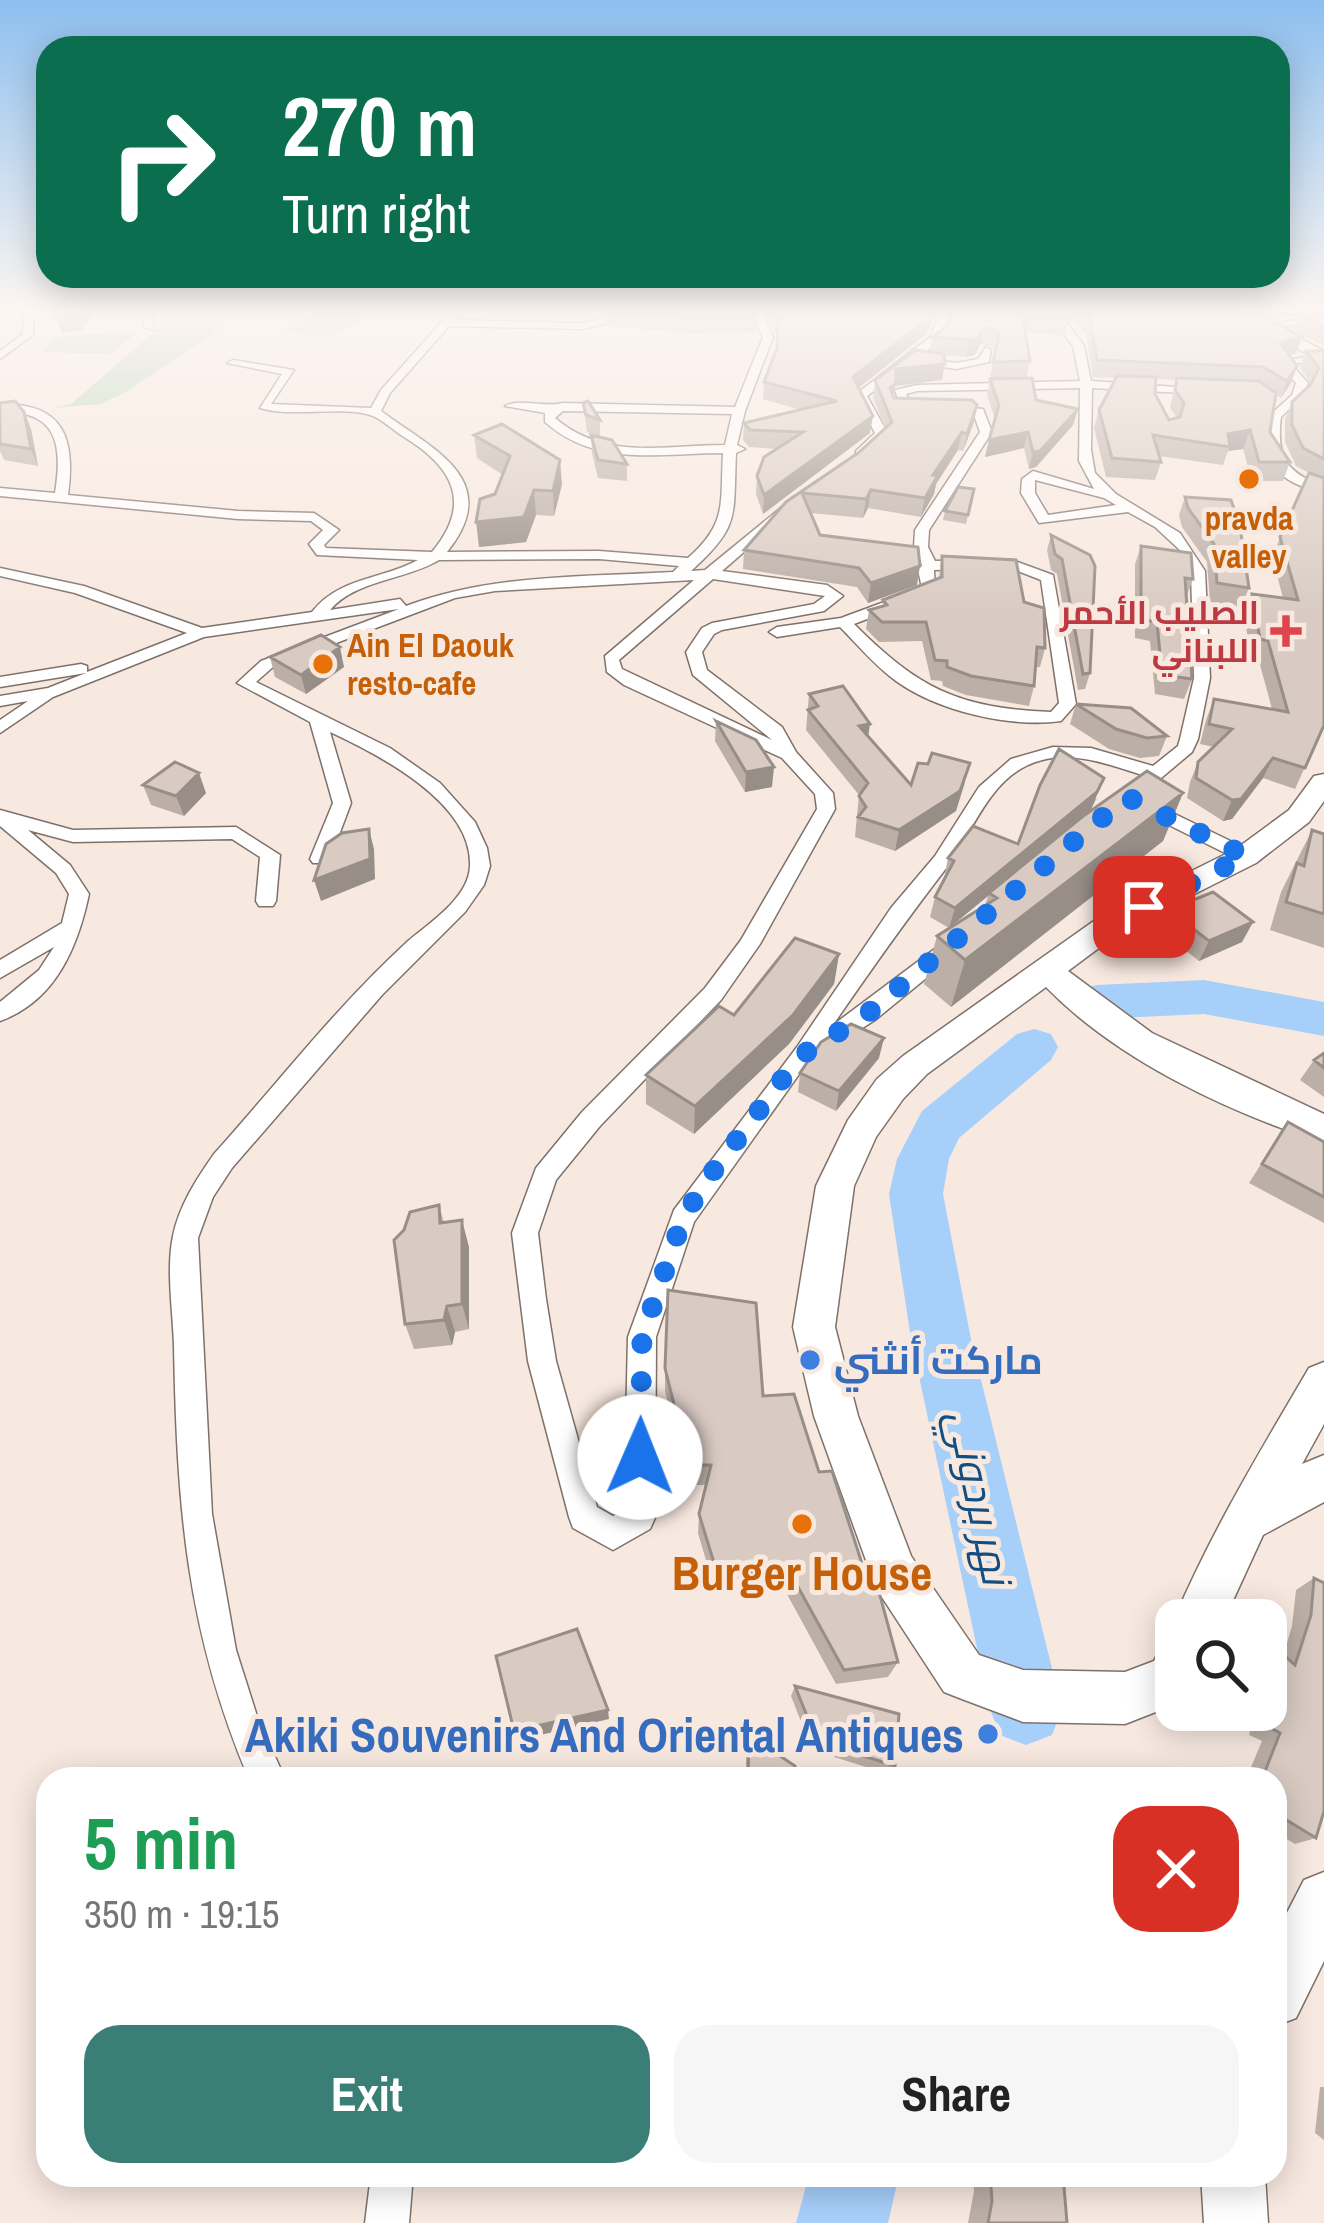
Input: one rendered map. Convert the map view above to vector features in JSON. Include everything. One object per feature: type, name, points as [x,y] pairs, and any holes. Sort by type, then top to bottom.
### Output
[{"type":"main road","points":[[1155,1687],[1125,1698],[1023,1696],[962,1674],[893,1571],[836,1416],[814,1327],[836,1186],[861,1130],[890,1089],[915,1065],[1112,923],[1246,856],[1299,816],[1324,782]]},
{"type":"main road","points":[[1049,971],[1074,1001],[1136,1037],[1241,1093],[1324,1129]]},
{"type":"main road","points":[[1208,1599],[1324,1382]]},
{"type":"main road","points":[[1247,1519],[1324,1477]]},
{"type":"main road","points":[[1287,1973],[1324,1900]]},
{"type":"main road","points":[[1234,2187],[1236,2223]]},
{"type":"street","points":[[41,411],[67,460],[61,498]]},
{"type":"street","points":[[320,612],[338,596],[432,559],[450,543],[462,502],[457,482],[443,461],[375,412],[348,411]]},
{"type":"street","points":[[552,411],[549,419],[563,436],[607,452],[735,446]]},
{"type":"street","points":[[671,603],[676,577],[740,514],[735,446],[739,411],[690,411]]},
{"type":"street","points":[[847,468],[882,434],[870,411]]},
{"type":"street","points":[[930,566],[921,547],[922,530],[986,432],[986,420],[977,411],[968,411]]},
{"type":"street","points":[[1085,411],[1084,454],[1092,479],[1108,494],[1172,531],[1192,555],[1198,571],[1202,677],[1186,748],[1120,803],[1246,856]]},
{"type":"street","points":[[1274,411],[1271,450],[1277,466],[1294,480],[1324,490]]},
{"type":"street","points":[[1108,494],[1034,475],[1028,493],[1048,528],[1135,507]]},
{"type":"street","points":[[0,492],[238,515],[314,517],[332,530],[316,544],[322,552],[432,559],[613,556],[690,563]]},
{"type":"street","points":[[788,754],[615,672],[611,658],[804,495]]},
{"type":"street","points":[[740,514],[769,520]]},
{"type":"street","points":[[716,542],[746,546]]},
{"type":"street","points":[[694,652],[728,639],[844,622],[930,590],[925,570],[930,566],[1012,564],[1048,578],[1068,704],[1055,717],[1010,716],[927,691],[904,679],[844,622]]},
{"type":"street","points":[[0,572],[79,589],[201,633]]},
{"type":"street","points":[[0,728],[52,692],[201,633],[320,612],[586,578],[715,574],[827,590],[835,596],[819,608],[718,626],[708,631],[694,652],[699,673],[776,730],[788,754],[820,787],[826,809],[748,944],[713,994],[591,1119],[545,1175],[525,1233],[542,1361],[584,1517],[613,1534],[639,1518],[642,1337],[683,1218],[898,913],[942,860],[986,791],[1017,763],[1053,752],[1090,753],[1155,772]]},
{"type":"street","points":[[262,1767],[220,1661],[202,1582],[184,1238],[196,1196],[212,1172],[276,1104],[333,1031],[464,898],[481,869],[478,849],[457,809],[442,796],[393,759],[245,683],[267,664],[438,599]]},
{"type":"street","points":[[0,682],[124,662]]},
{"type":"street","points":[[0,701],[52,692]]},
{"type":"street","points":[[318,722],[342,803],[320,859]]},
{"type":"street","points":[[0,815],[73,836],[236,833],[270,855],[266,901]]},
{"type":"street","points":[[0,815],[63,869],[79,895],[69,949],[55,969],[0,1013]]},
{"type":"street","points":[[0,970],[73,926]]},
{"type":"street","points":[[799,1057],[867,1014],[970,931]]},
{"type":"street","points":[[387,2223],[391,2187]]},
{"type":"building","points":[[0,411],[23,411],[31,449],[0,444]]},
{"type":"building","points":[[796,411],[870,411],[873,416],[764,495],[757,476],[764,457],[803,432],[750,430],[744,423]]},
{"type":"building","points":[[887,411],[975,411],[967,434],[962,432],[933,475],[938,475],[925,498],[871,490],[866,499],[802,493],[820,535],[918,547],[920,566],[871,583],[859,568],[744,550],[786,502],[858,453],[892,422]]},
{"type":"building","points":[[997,411],[1076,411],[1040,451],[1033,452],[1028,432],[989,440]]},
{"type":"building","points":[[1099,411],[1164,411],[1169,420],[1180,417],[1182,411],[1273,411],[1270,432],[1290,462],[1259,462],[1250,430],[1228,434],[1230,447],[1153,435],[1161,462],[1112,458]]},
{"type":"building","points":[[1292,411],[1324,411],[1324,459],[1303,448],[1292,425]]},
{"type":"building","points":[[502,424],[560,460],[553,491],[534,490],[524,517],[476,522],[480,499],[495,494],[510,456],[474,435]]},
{"type":"building","points":[[591,435],[612,440],[627,464],[598,460]]},
{"type":"building","points":[[1309,473],[1324,478],[1324,725],[1305,768],[1273,758],[1241,799],[1232,800],[1196,778],[1198,762],[1232,729],[1209,724],[1214,699],[1288,712],[1268,641],[1260,639],[1252,594],[1298,600],[1280,537]]},
{"type":"building","points":[[958,487],[974,489],[968,515],[945,511]]},
{"type":"building","points":[[1185,497],[1231,500],[1240,526],[1249,588],[1217,583],[1214,544]]},
{"type":"building","points":[[1051,535],[1090,555],[1095,566],[1090,673],[1083,674],[1062,559],[1055,554]]},
{"type":"building","points":[[1141,546],[1191,553],[1193,579],[1185,578],[1192,679],[1162,675],[1157,622],[1141,619]]},
{"type":"building","points":[[942,556],[1016,560],[1024,602],[1044,608],[1045,648],[1037,647],[1034,686],[971,676],[947,667],[947,661],[935,660],[926,622],[882,622],[869,610],[942,577]]},
{"type":"building","points":[[321,635],[340,647],[301,675],[270,657]]},
{"type":"building","points":[[843,686],[870,724],[859,726],[911,785],[918,763],[928,764],[932,753],[970,763],[960,791],[899,830],[858,817],[866,807],[859,796],[868,783],[808,710],[818,706],[809,694]]},
{"type":"building","points":[[1076,704],[1131,708],[1167,736],[1147,738],[1116,729]]},
{"type":"building","points":[[716,721],[756,740],[774,767],[746,772]]},
{"type":"building","points":[[1059,749],[1104,778],[1097,792],[955,908],[935,897],[954,861],[948,858],[973,826],[1018,844]]},
{"type":"building","points":[[175,762],[199,773],[176,796],[143,785]]},
{"type":"building","points":[[1147,771],[1183,793],[965,960],[937,936],[997,898],[989,893]]},
{"type":"building","points":[[369,829],[370,859],[314,880],[326,844],[342,833]]},
{"type":"building","points":[[1312,830],[1324,834],[1324,914],[1286,902],[1297,863],[1304,866]]},
{"type":"building","points":[[1180,891],[1196,899],[1213,892],[1253,922],[1209,941],[1169,910],[1177,906],[1170,896]]},
{"type":"building","points":[[795,938],[839,954],[793,1015],[695,1106],[646,1075],[719,1006],[734,1015]]},
{"type":"building","points":[[851,1024],[884,1038],[839,1091],[800,1073],[821,1042]]},
{"type":"building","points":[[1288,1122],[1324,1142],[1324,1197],[1262,1164]]},
{"type":"building","points":[[439,1205],[440,1223],[462,1220],[462,1304],[447,1306],[444,1320],[405,1324],[394,1240],[404,1230],[410,1212]]},
{"type":"building","points":[[668,1290],[756,1303],[763,1396],[794,1394],[819,1472],[832,1471],[867,1579],[875,1577],[898,1662],[844,1670],[787,1567],[715,1566],[699,1514],[711,1465],[689,1465],[665,1368]]},
{"type":"building","points":[[1314,1578],[1324,1583],[1324,1811],[1316,1838],[1287,1820],[1287,1767],[1267,1767],[1280,1733],[1276,1731],[1287,1731],[1287,1658],[1295,1665],[1311,1615]]},
{"type":"building","points":[[577,1629],[608,1710],[514,1731],[496,1656]]},
{"type":"building","points":[[795,1686],[899,1714],[895,1766],[817,1741]]},
{"type":"building","points":[[749,1735],[795,1766],[795,1767],[748,1767]]},
{"type":"building","points":[[991,2187],[1064,2187],[1067,2223],[988,2223]]},
{"type":"waterway","name":"نهر بردوني","points":[[1097,1002],[1204,997],[1324,1019]]},
{"type":"waterway","name":"نهر بردوني","points":[[1026,1709],[941,1339],[916,1194],[923,1159],[940,1125],[1034,1047]]},
{"type":"waterway","name":"نهر بردوني","points":[[842,2223],[851,2187]]},
{"type":"place","name":"pravda valley","points":[[1249,479]]},
{"type":"place","name":"الصليب الأحمر اللبناني","points":[[1286,631]]},
{"type":"place","name":"Ain El Daouk resto-cafe","points":[[323,664]]},
{"type":"place","name":"ماركت أنثني","points":[[810,1360]]},
{"type":"place","name":"Burger House","points":[[802,1524]]},
{"type":"place","name":"Akiki Souvenirs And Oriental Antiques","points":[[988,1734]]},
{"type":"route","points":[[640,1457],[642,1337],[683,1218],[799,1057],[867,1014],[1127,797],[1246,856],[1144,907]]}]
